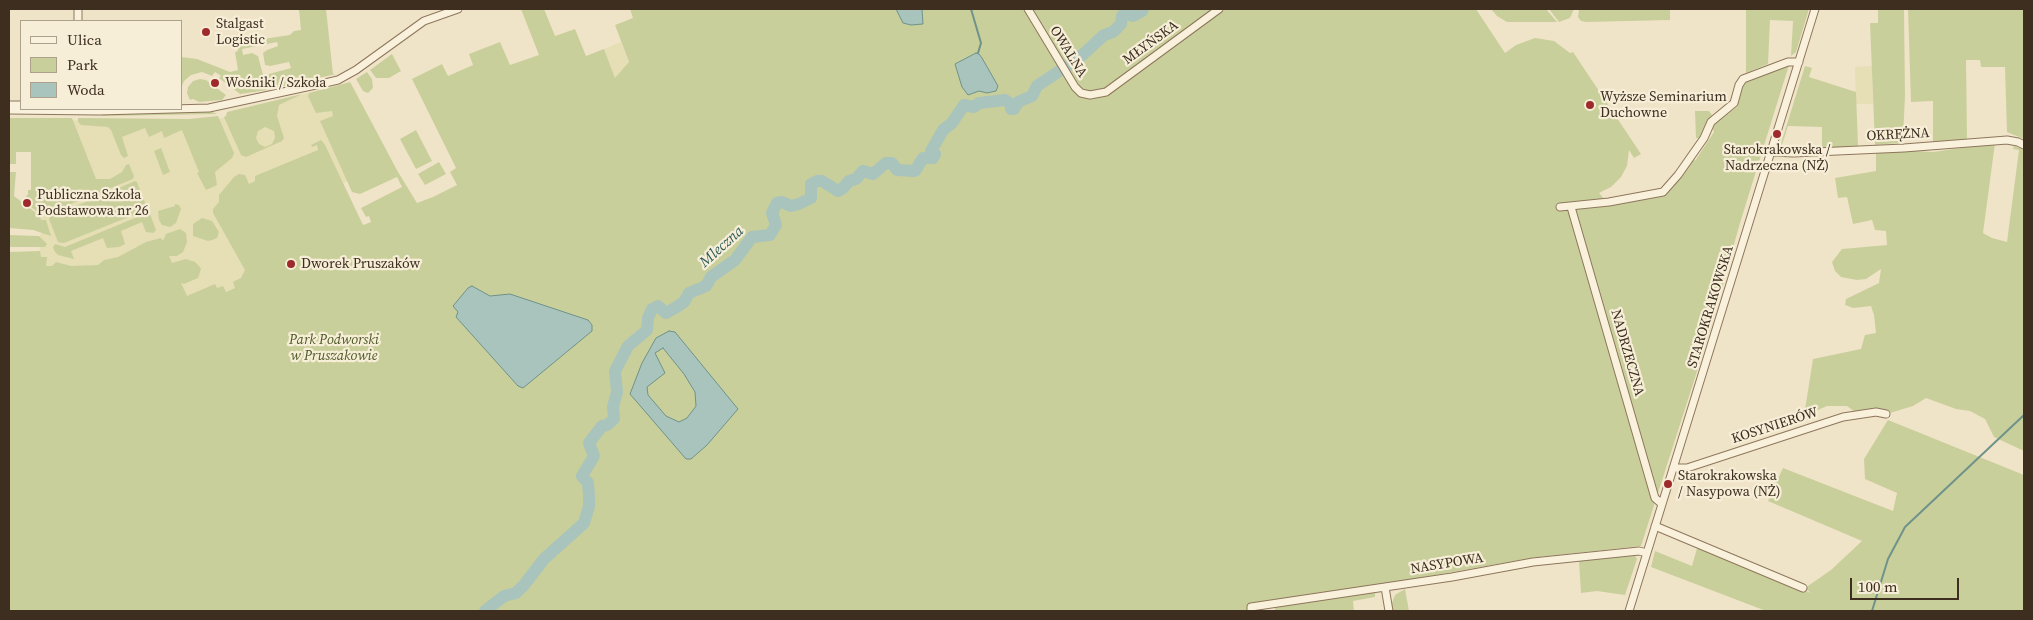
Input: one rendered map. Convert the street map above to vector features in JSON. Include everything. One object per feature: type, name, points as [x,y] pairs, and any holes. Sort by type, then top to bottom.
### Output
[{"type":"street","points":[[182,109],[225,105],[338,80],[367,62],[414,26],[458,9]]},
{"type":"street","name":"OWALNA","points":[[1028,9],[1079,92],[1097,95]]},
{"type":"street","name":"MŁYŃSKA","points":[[1097,95],[1113,87],[1219,9]]},
{"type":"street","name":"STAROKRAKOWSKA","points":[[1629,611],[1815,9]]},
{"type":"street","points":[[1560,207],[1609,202],[1663,192],[1678,175],[1704,138],[1711,122],[1734,103],[1739,85],[1743,79],[1788,62],[1799,62]]},
{"type":"street","points":[[9,110],[155,110]]},
{"type":"street","name":"OKRĘŻNA","points":[[1772,152],[1793,153],[1874,149],[2007,140],[2014,140],[2024,145]]},
{"type":"street","name":"NADRZECZNA","points":[[1570,207],[1655,498],[1662,504]]},
{"type":"street","name":"KOSYNIERÓW","points":[[1674,468],[1688,468],[1843,418],[1876,412],[1886,414]]},
{"type":"street","points":[[1655,526],[1803,588]]},
{"type":"street","name":"NASYPOWA","points":[[1251,609],[1533,562],[1639,551],[1647,553]]},
{"type":"street","points":[[1385,587],[1388,611]]},
{"type":"shaded area","points":[[621,42],[633,74],[616,81],[604,49]]},
{"type":"shaded area","points":[[1872,66],[1873,104],[1856,104],[1855,67]]},
{"type":"shaded area","points":[[351,83],[391,159],[342,184],[261,276],[226,292],[77,339],[40,257],[39,238],[42,231],[40,214],[46,212],[42,120],[201,121],[222,118],[231,115],[232,111]]},
{"type":"green space","points":[[299,9],[326,9],[333,74],[336,74],[271,89],[268,78],[269,74],[291,68],[289,62],[270,66],[265,65],[263,53],[278,46],[277,42],[242,49],[243,55],[252,53],[258,56],[267,90],[240,94],[219,78],[221,76],[215,72],[212,76],[202,72],[191,75],[182,86],[182,57],[197,59],[230,72],[238,70],[235,52],[238,51],[237,43],[290,35],[294,31],[301,30]]},
{"type":"green space","name":"Park Podworski w Pruszakowie","points":[[521,9],[544,9],[555,36],[575,29],[586,56],[604,49],[615,78],[629,62],[615,25],[633,18],[630,9],[1476,9],[1505,53],[1516,45],[1535,38],[1554,41],[1570,53],[1573,52],[1641,154],[1634,158],[1629,150],[1627,166],[1621,177],[1611,187],[1599,193],[1605,200],[1661,189],[1679,176],[1694,157],[1695,161],[1714,132],[1712,126],[1737,107],[1742,84],[1789,65],[1740,223],[1709,334],[1641,546],[1531,558],[1391,583],[1250,604],[1250,611],[9,611],[9,252],[40,251],[41,257],[47,257],[46,266],[52,266],[56,262],[71,266],[98,265],[104,260],[118,257],[146,242],[161,238],[163,241],[166,234],[180,229],[186,233],[187,242],[183,252],[177,256],[169,256],[172,263],[186,259],[195,262],[201,269],[198,278],[184,284],[181,283],[187,296],[215,284],[217,288],[223,286],[226,292],[235,288],[233,282],[241,278],[245,270],[213,213],[213,209],[219,202],[219,195],[234,177],[239,174],[245,175],[249,184],[255,181],[255,176],[318,150],[317,145],[312,147],[311,145],[321,140],[363,225],[371,222],[369,216],[366,217],[361,208],[402,187],[397,177],[360,194],[352,192],[320,121],[333,116],[332,111],[316,113],[308,96],[309,93],[350,82],[398,172],[417,203],[433,197],[457,185],[450,172],[456,168],[412,79],[442,64],[448,76],[473,65],[469,54],[500,42],[510,65],[539,55]]},
{"type":"green space","points":[[1491,9],[1546,9],[1557,22],[1507,22],[1497,16]]},
{"type":"green space","points":[[1549,9],[1574,9],[1570,18],[1559,22]]},
{"type":"green space","points":[[1579,9],[1670,9],[1670,20],[1586,22],[1581,21],[1578,17]]},
{"type":"green space","points":[[1746,9],[1809,9],[1796,52],[1791,56],[1793,21],[1770,20],[1768,64],[1746,73]]},
{"type":"green space","points":[[1878,9],[1904,9],[1905,96],[1903,137],[1898,143],[1875,145],[1870,23],[1878,23]]},
{"type":"green space","points":[[1908,9],[2024,9],[2024,139],[2007,132],[2005,67],[1981,67],[1980,60],[1966,60],[1967,139],[1933,142],[1933,101],[1911,102]]},
{"type":"green space","points":[[392,54],[401,71],[389,78],[376,78],[370,70]]},
{"type":"green space","points":[[1805,66],[1812,68],[1809,77],[1856,92],[1858,146],[1822,149],[1822,127],[1788,126],[1781,148],[1791,151],[1779,150]]},
{"type":"green space","points":[[367,72],[372,79],[373,88],[368,93],[363,91],[356,79]]},
{"type":"green space","points":[[206,80],[226,95],[222,100],[199,102],[193,99],[190,100],[187,93],[188,87],[193,81]]},
{"type":"green space","points":[[302,94],[279,105],[277,116],[284,138],[282,141],[246,157],[241,155],[224,117],[227,112]],"holes":[[[265,127],[274,131],[275,138],[272,144],[265,147],[259,144],[256,138],[258,131]]]},
{"type":"green space","points":[[210,111],[217,114],[102,116],[102,113]]},
{"type":"green space","points":[[1695,111],[1709,111],[1712,115],[1700,138],[1696,138]]},
{"type":"green space","points":[[218,116],[234,153],[232,158],[215,172],[217,185],[206,190],[197,173],[199,172],[182,130],[164,138],[162,131],[149,137],[145,128],[122,137],[128,156],[124,158],[108,127],[81,125],[78,122],[78,118],[189,119]]},
{"type":"green space","points":[[9,118],[72,118],[96,179],[110,179],[122,172],[126,165],[129,164],[134,176],[133,179],[51,212],[40,214],[23,201],[28,194],[28,190],[31,190],[31,152],[16,152],[16,164],[9,164]]},
{"type":"green space","points":[[416,130],[432,161],[416,169],[400,139]]},
{"type":"green space","points":[[1995,143],[1983,233],[1992,238],[2007,242],[2019,150],[2013,149],[2014,146],[2024,149],[2024,451],[1994,437],[1985,419],[1970,411],[1956,409],[1926,398],[1913,406],[1880,416],[1859,415],[1847,406],[1827,406],[1804,416],[1813,359],[1861,349],[1865,335],[1876,333],[1871,306],[1853,308],[1845,305],[1846,299],[1879,283],[1881,269],[1866,279],[1857,280],[1841,277],[1835,271],[1832,262],[1842,249],[1887,245],[1886,231],[1875,230],[1872,220],[1853,224],[1847,197],[1838,198],[1835,178],[1876,171],[1876,152],[1898,150],[1933,152]]},
{"type":"green space","points":[[161,148],[170,172],[163,175],[154,151]]},
{"type":"green space","points":[[439,162],[446,174],[425,185],[418,174]]},
{"type":"green space","points":[[9,172],[16,172],[14,196],[40,216],[41,220],[46,220],[51,236],[33,230],[9,228]]},
{"type":"green space","points":[[135,181],[147,208],[146,210],[64,243],[58,242],[49,219],[50,217]]},
{"type":"green space","points":[[175,204],[179,205],[181,209],[176,223],[170,227],[162,225],[159,220],[158,211],[175,206]]},
{"type":"green space","points":[[147,213],[150,214],[156,230],[153,233],[146,232],[142,222],[121,231],[125,244],[119,247],[107,248],[103,238],[71,251],[74,259],[58,255],[53,247],[55,244],[65,247]]},
{"type":"green space","points":[[202,218],[212,221],[219,232],[217,238],[208,241],[193,236],[193,224]]},
{"type":"green space","points":[[9,235],[39,236],[47,244],[45,247],[9,247]]},
{"type":"green space","points":[[1888,420],[2024,475],[2024,611],[1766,611],[1651,567],[1655,551],[1692,566],[1698,545],[1811,593],[1805,588],[1831,570],[1862,541],[1768,501],[1783,468],[1893,511],[1897,493],[1865,479],[1864,459]]},
{"type":"green space","points":[[1634,554],[1637,559],[1625,595],[1597,591],[1581,593],[1579,561]]},
{"type":"green space","points":[[1405,589],[1409,611],[1393,611],[1392,603],[1395,595]]},
{"type":"green space","points":[[1375,592],[1375,597],[1353,601],[1354,611],[1275,611],[1275,606]]},
{"type":"water","points":[[896,9],[922,9],[923,24],[911,25],[903,23]]},
{"type":"water","points":[[976,53],[982,58],[998,86],[996,91],[987,93],[979,91],[968,95],[962,87],[955,64]]},
{"type":"water","points":[[472,286],[490,296],[510,294],[588,320],[592,325],[592,331],[523,388],[518,386],[456,317],[458,312],[453,306],[468,288]]},
{"type":"water","points":[[669,331],[675,332],[738,409],[707,445],[691,459],[686,459],[630,394],[642,363],[656,338]],"holes":[[[663,348],[684,374],[695,392],[696,406],[687,418],[679,422],[666,416],[648,395],[647,387],[665,373],[655,353]]]},
{"type":"waterway","points":[[971,9],[981,43],[978,53]]},
{"type":"waterway","name":"Mleczna","points":[[485,611],[504,596],[516,593],[544,559],[584,523],[589,506],[589,495],[588,483],[582,476],[594,456],[589,443],[602,426],[607,425],[614,419],[613,407],[617,392],[615,371],[628,346],[647,330],[648,318],[652,309],[658,306],[666,313],[675,308],[684,302],[689,293],[706,286],[711,277],[735,260],[752,237],[770,235],[776,225],[772,213],[777,203],[782,202],[791,206],[811,198],[811,184],[817,181],[822,181],[838,191],[849,181],[856,179],[863,171],[873,174],[886,163],[892,163],[897,170],[915,171],[923,158],[933,158],[935,154],[931,151],[943,130],[952,123],[964,105],[974,107],[979,103],[1005,100],[1011,104],[1011,109],[1014,109],[1018,102],[1032,96],[1037,86],[1079,58],[1104,35],[1113,32],[1121,24],[1124,14],[1133,16],[1143,9]]},
{"type":"waterway","points":[[1872,611],[1888,559],[1905,527],[2024,415]]},
{"type":"place","name":"Stalgast Logistic","points":[[206,32]]},
{"type":"place","name":"Wośniki / Szkoła","points":[[215,83]]},
{"type":"place","name":"Wyższe Seminarium Duchowne","points":[[1590,105]]},
{"type":"place","name":"Starokrakowska / Nadrzeczna (NŻ)","points":[[1777,134]]},
{"type":"place","name":"Publiczna Szkoła Podstawowa nr 26","points":[[27,203]]},
{"type":"place","name":"Dworek Pruszaków","points":[[291,264]]},
{"type":"place","name":"Starokrakowska / Nasypowa (NŻ)","points":[[1668,484]]}]
